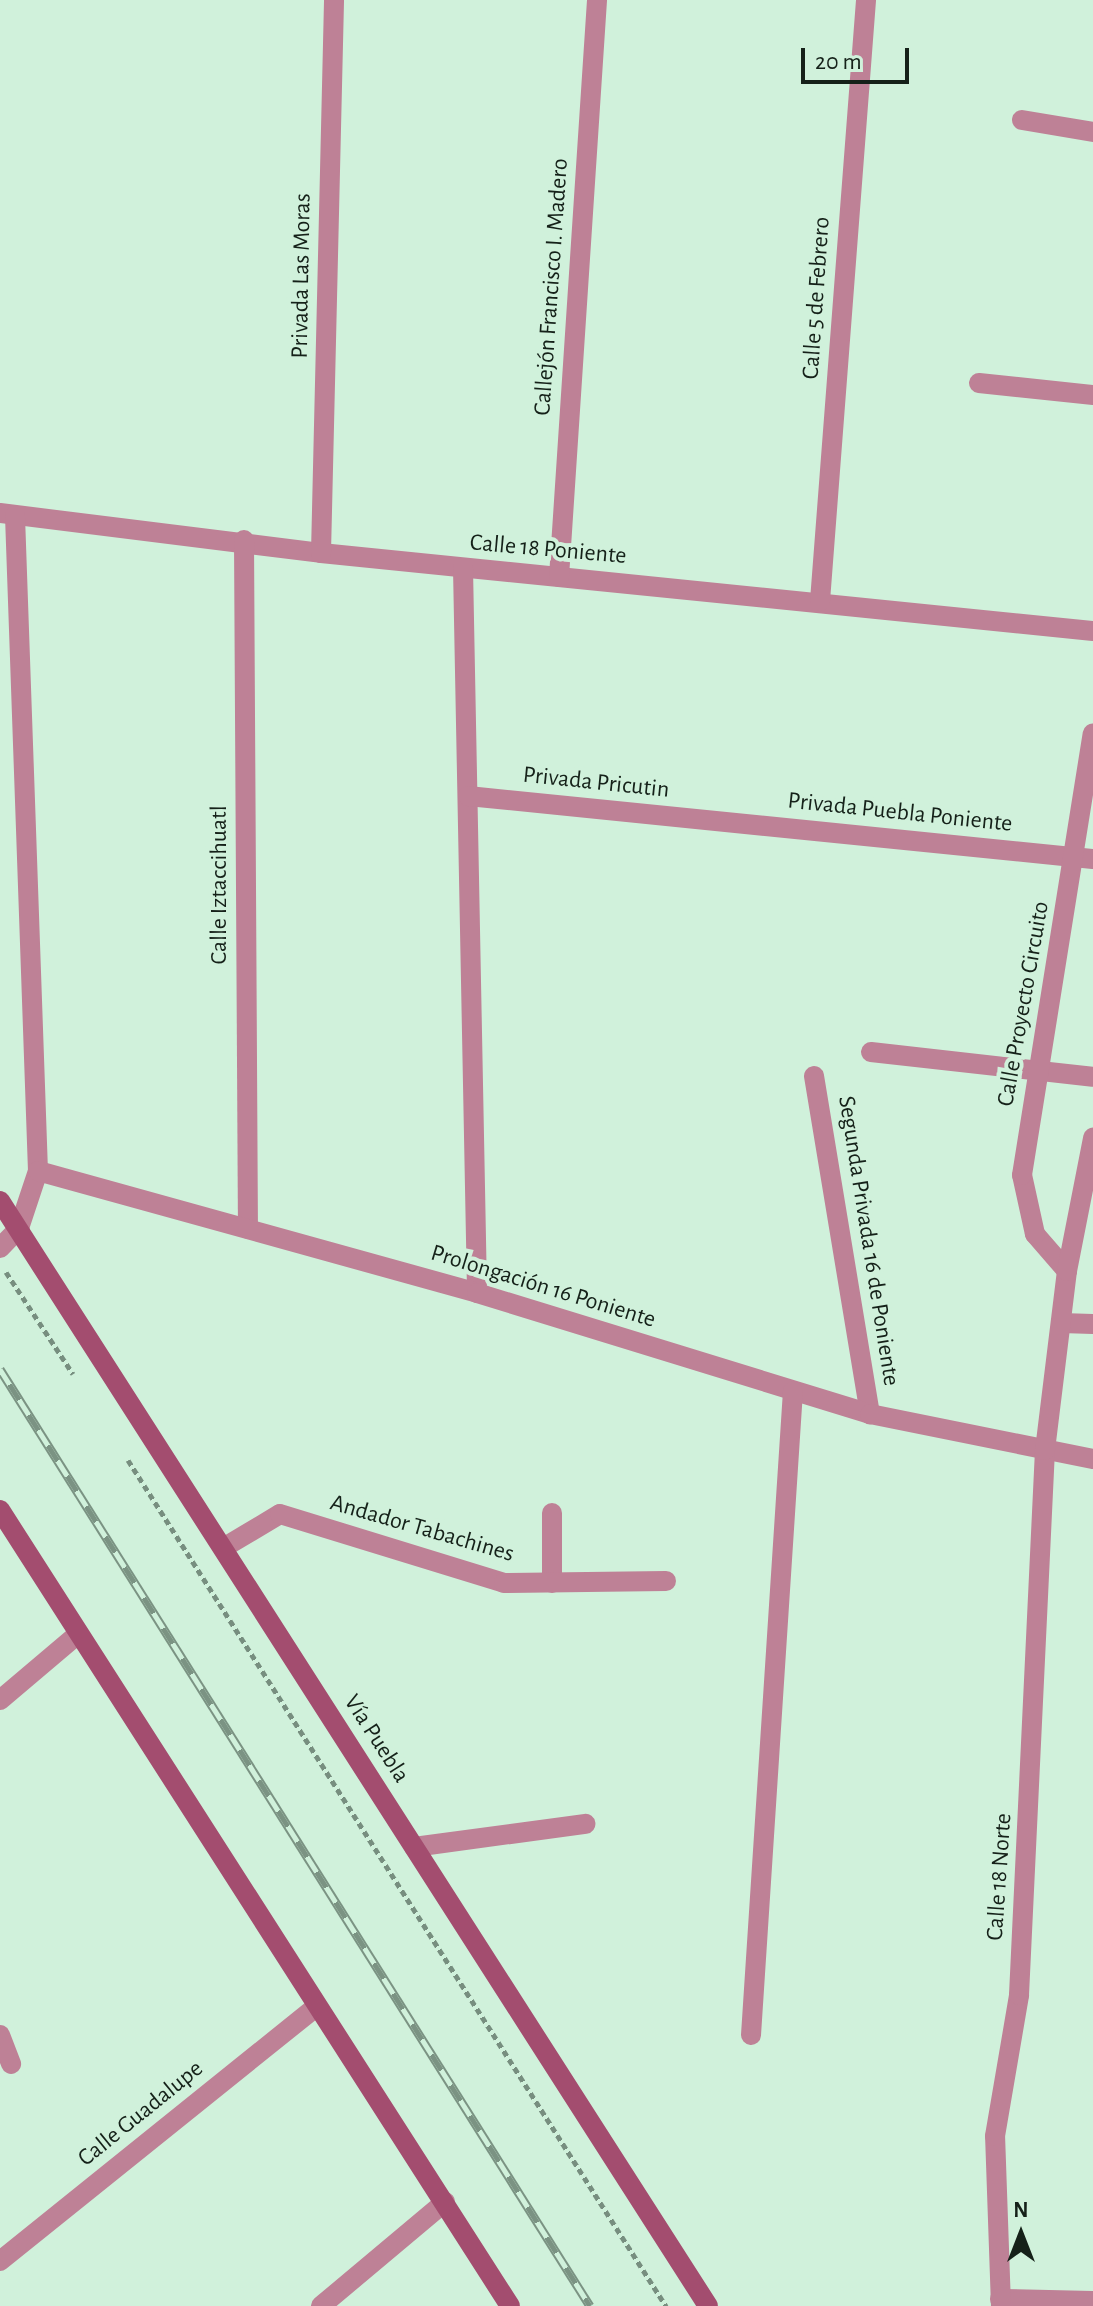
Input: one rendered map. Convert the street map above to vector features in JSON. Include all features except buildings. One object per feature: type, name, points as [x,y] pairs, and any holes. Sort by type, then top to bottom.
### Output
[{"type":"main road","name":"Vía Puebla","points":[[0,1201],[708,2306]]},
{"type":"main road","points":[[0,1510],[315,2008],[445,2202],[510,2306]]},
{"type":"street","name":"Privada Las Moras","points":[[321,553],[334,0]]},
{"type":"street","name":"Callejón Francisco I. Madero","points":[[559,577],[597,0]]},
{"type":"street","name":"Calle 5 de Febrero","points":[[820,601],[866,0]]},
{"type":"street","points":[[1022,120],[1093,132]]},
{"type":"street","points":[[979,383],[1093,395]]},
{"type":"street","name":"Calle 18 Poniente","points":[[8,515],[244,540],[321,553],[820,601],[1093,631]]},
{"type":"street","points":[[0,1248],[19,1228],[38,1171],[8,515]]},
{"type":"street","name":"Calle Iztaccihuatl","points":[[244,540],[248,1229]]},
{"type":"street","points":[[463,568],[477,1293]]},
{"type":"street","name":"Calle Proyecto Circuito","points":[[1067,1271],[1035,1234],[1022,1175],[1039,1072],[1084,858],[1093,734]]},
{"type":"street","name":"Privada Pricutin","points":[[468,796],[719,821]]},
{"type":"street","name":"Privada Puebla Poniente","points":[[719,821],[1084,858]]},
{"type":"street","points":[[871,1052],[1093,1077]]},
{"type":"street","name":"Segunda Privada 16 de Poniente","points":[[814,1076],[870,1414]]},
{"type":"street","points":[[1045,1450],[1067,1271],[1093,1138]]},
{"type":"street","name":"Prolongación 16 Poniente","points":[[38,1171],[477,1293],[870,1414],[1093,1459]]},
{"type":"street","points":[[1061,1323],[1093,1324]]},
{"type":"street","points":[[751,2035],[793,1391]]},
{"type":"street","name":"Calle 18 Norte","points":[[1000,2302],[995,2136],[1019,1995],[1045,1450]]},
{"type":"street","points":[[552,1513],[552,1583]]},
{"type":"street","name":"Andador Tabachines","points":[[223,1548],[280,1514],[504,1583],[666,1581]]},
{"type":"street","points":[[0,1700],[78,1634]]},
{"type":"street","points":[[414,1847],[585,1824]]},
{"type":"street","name":"Calle Guadalupe","points":[[0,2261],[315,2008]]},
{"type":"street","points":[[0,2035],[11,2064]]},
{"type":"street","points":[[321,2306],[445,2202]]},
{"type":"street","points":[[1000,2302],[1093,2301]]},
{"type":"path","points":[[0,1263],[79,1382]]},
{"type":"path","points":[[120,1447],[666,2306]]},
{"type":"railway","points":[[0,1369],[590,2306]]}]
